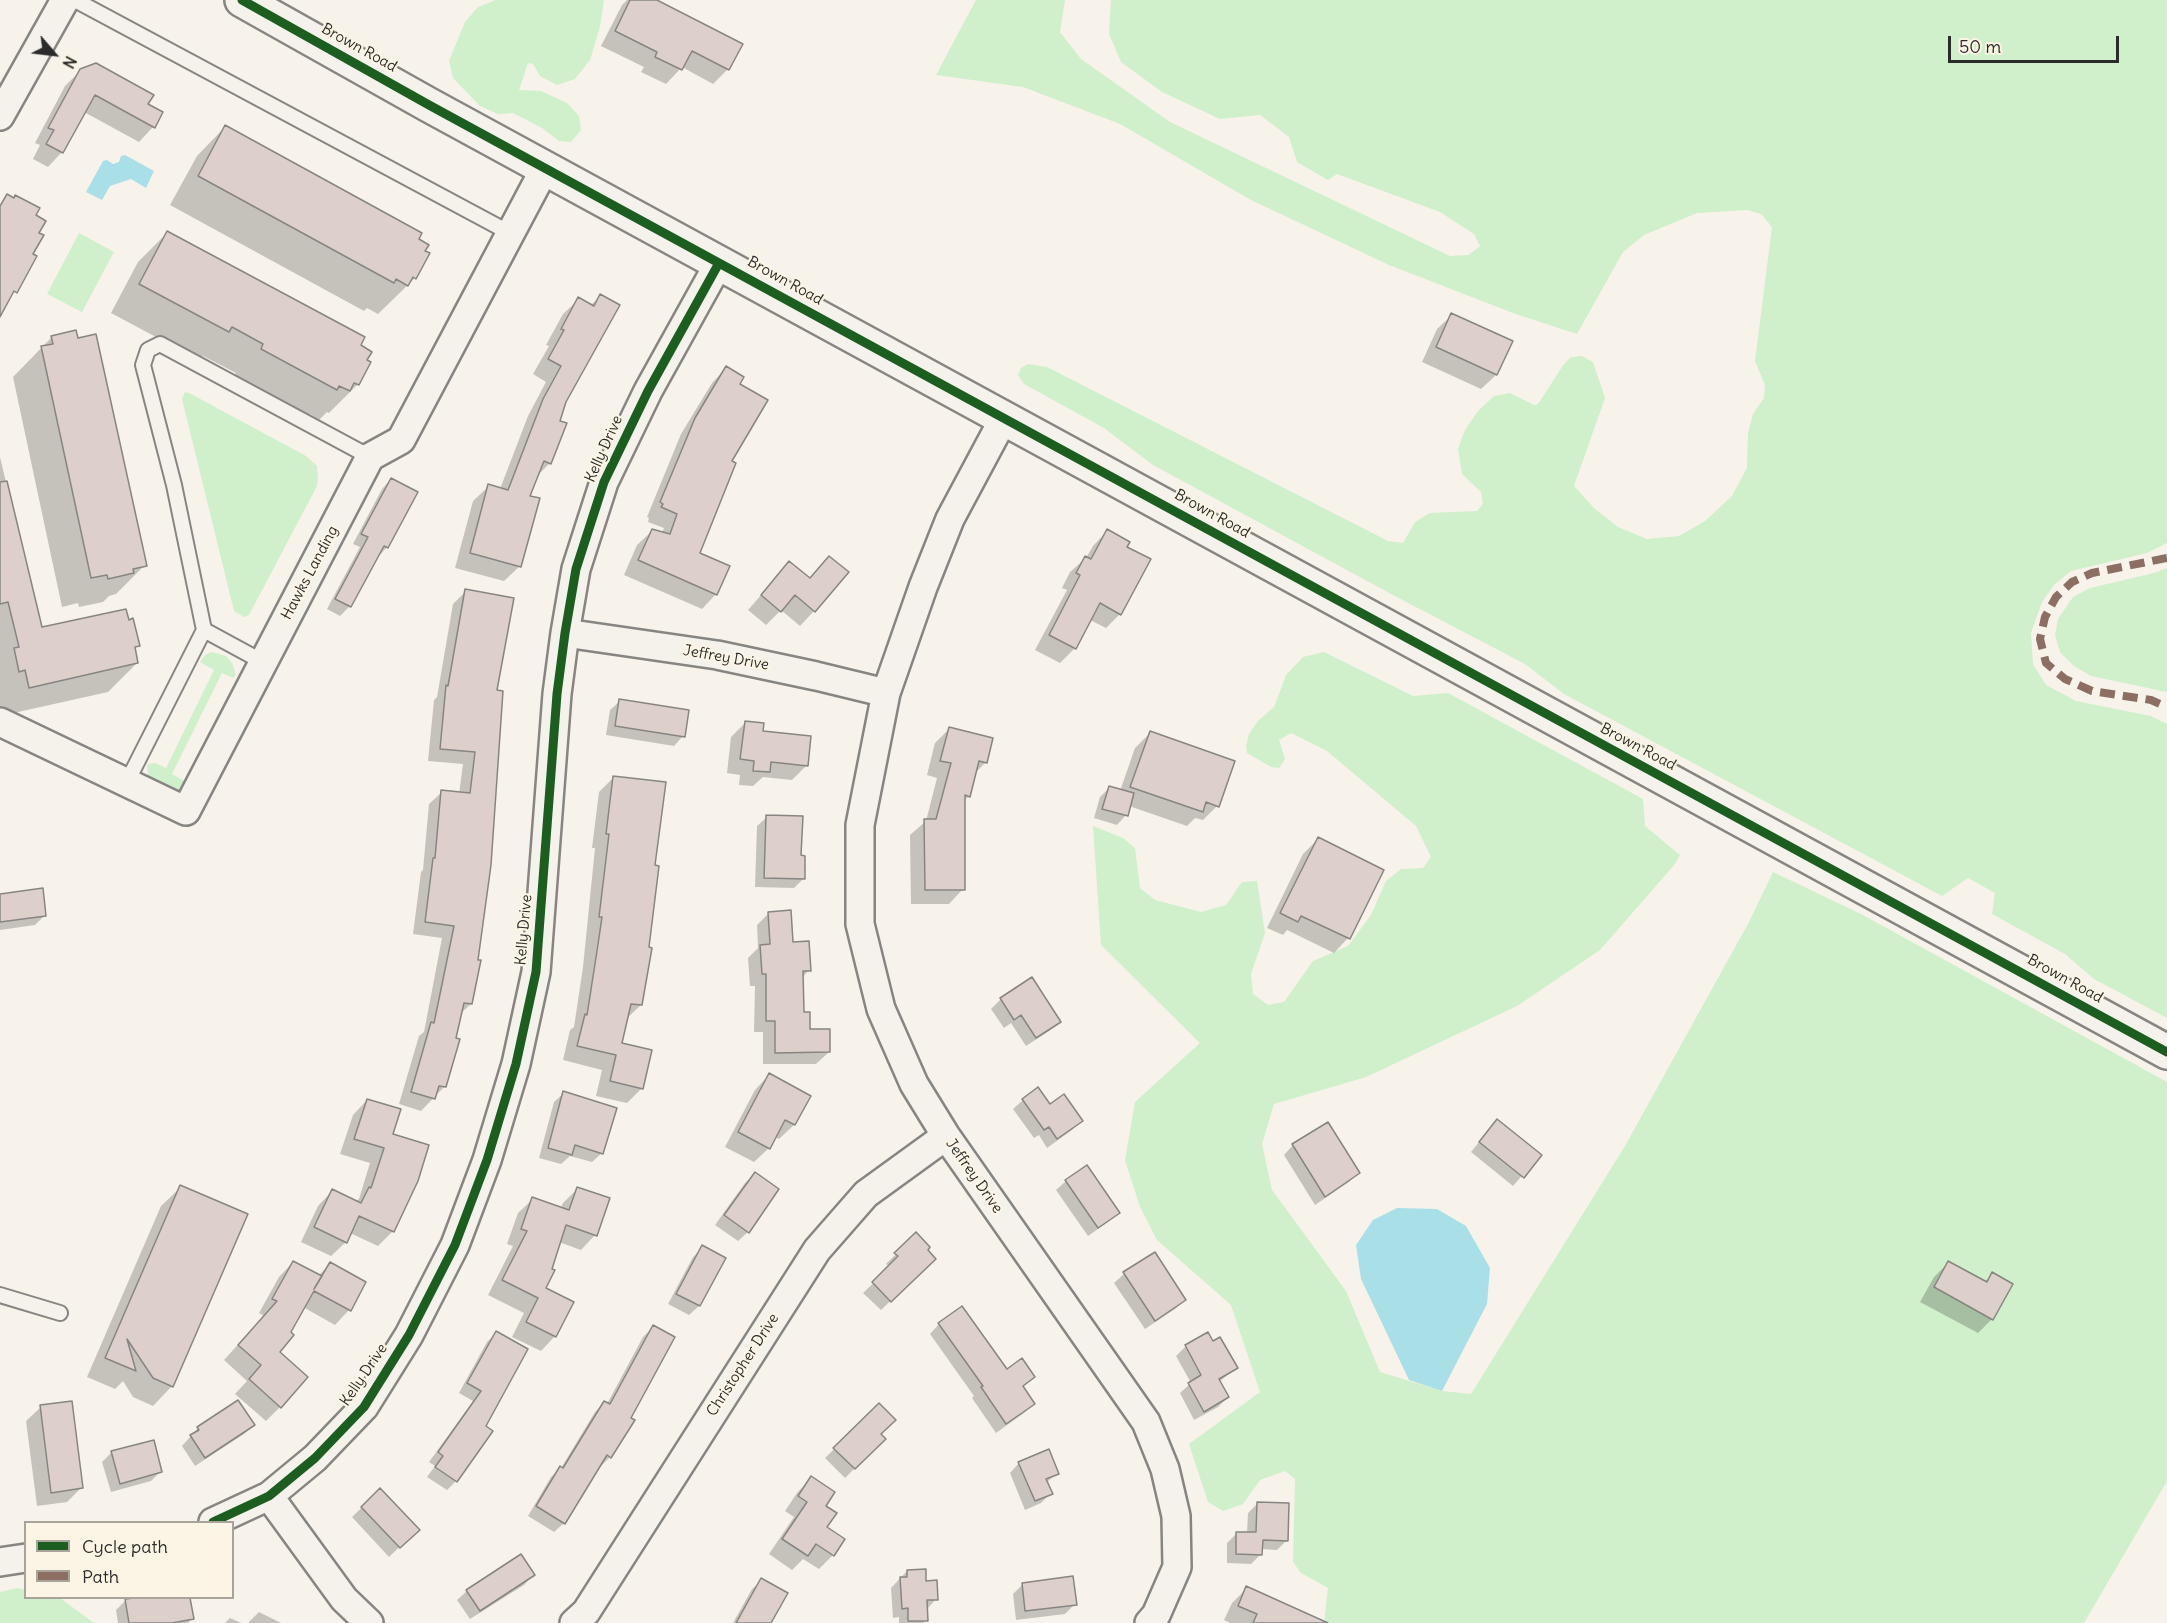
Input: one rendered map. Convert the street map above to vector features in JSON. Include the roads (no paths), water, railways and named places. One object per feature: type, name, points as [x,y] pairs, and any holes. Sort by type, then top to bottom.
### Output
[{"type":"street","points":[[0,116],[65,0]]},
{"type":"street","name":"Brown Road","points":[[242,0],[545,168],[2167,1052]]},
{"type":"street","points":[[370,457],[401,440],[545,168]]},
{"type":"street","name":"Kelly Drive","points":[[215,1521],[269,1496],[315,1458],[364,1407],[409,1335],[455,1245],[487,1160],[516,1064],[536,972],[557,693],[576,569],[604,482],[648,391],[719,262]]},
{"type":"street","name":"Jeffrey Drive","points":[[1004,418],[950,519],[923,587],[886,693],[860,825],[861,924],[882,1009],[914,1084],[946,1136],[1146,1422],[1165,1469],[1176,1516],[1177,1567],[1156,1615],[1149,1623]]},
{"type":"street","name":"Hawks Landing","points":[[0,722],[186,811],[370,457]]},
{"type":"street","name":"Jeffrey Drive","points":[[565,633],[717,655],[886,693]]},
{"type":"street","name":"Christopher Drive","points":[[574,1623],[586,1612],[817,1250],[866,1194],[946,1136]]},
{"type":"street","points":[[269,1496],[344,1599],[369,1623]]},
{"type":"street","points":[[0,1562],[24,1558]]},
{"type":"lane","points":[[75,0],[510,233]]},
{"type":"lane","points":[[128,782],[204,630],[174,485],[143,365],[148,350],[160,344],[370,457]]},
{"type":"lane","points":[[204,630],[264,662]]},
{"type":"lane","points":[[0,1295],[60,1313]]},
{"type":"water","points":[[125,155],[154,171],[146,188],[131,179],[110,186],[102,200],[86,192],[103,161],[107,160],[113,164],[119,162],[121,156]]},
{"type":"water","points":[[1397,1208],[1437,1209],[1466,1226],[1490,1268],[1487,1304],[1442,1391],[1409,1380],[1361,1279],[1356,1245],[1373,1220]]}]
